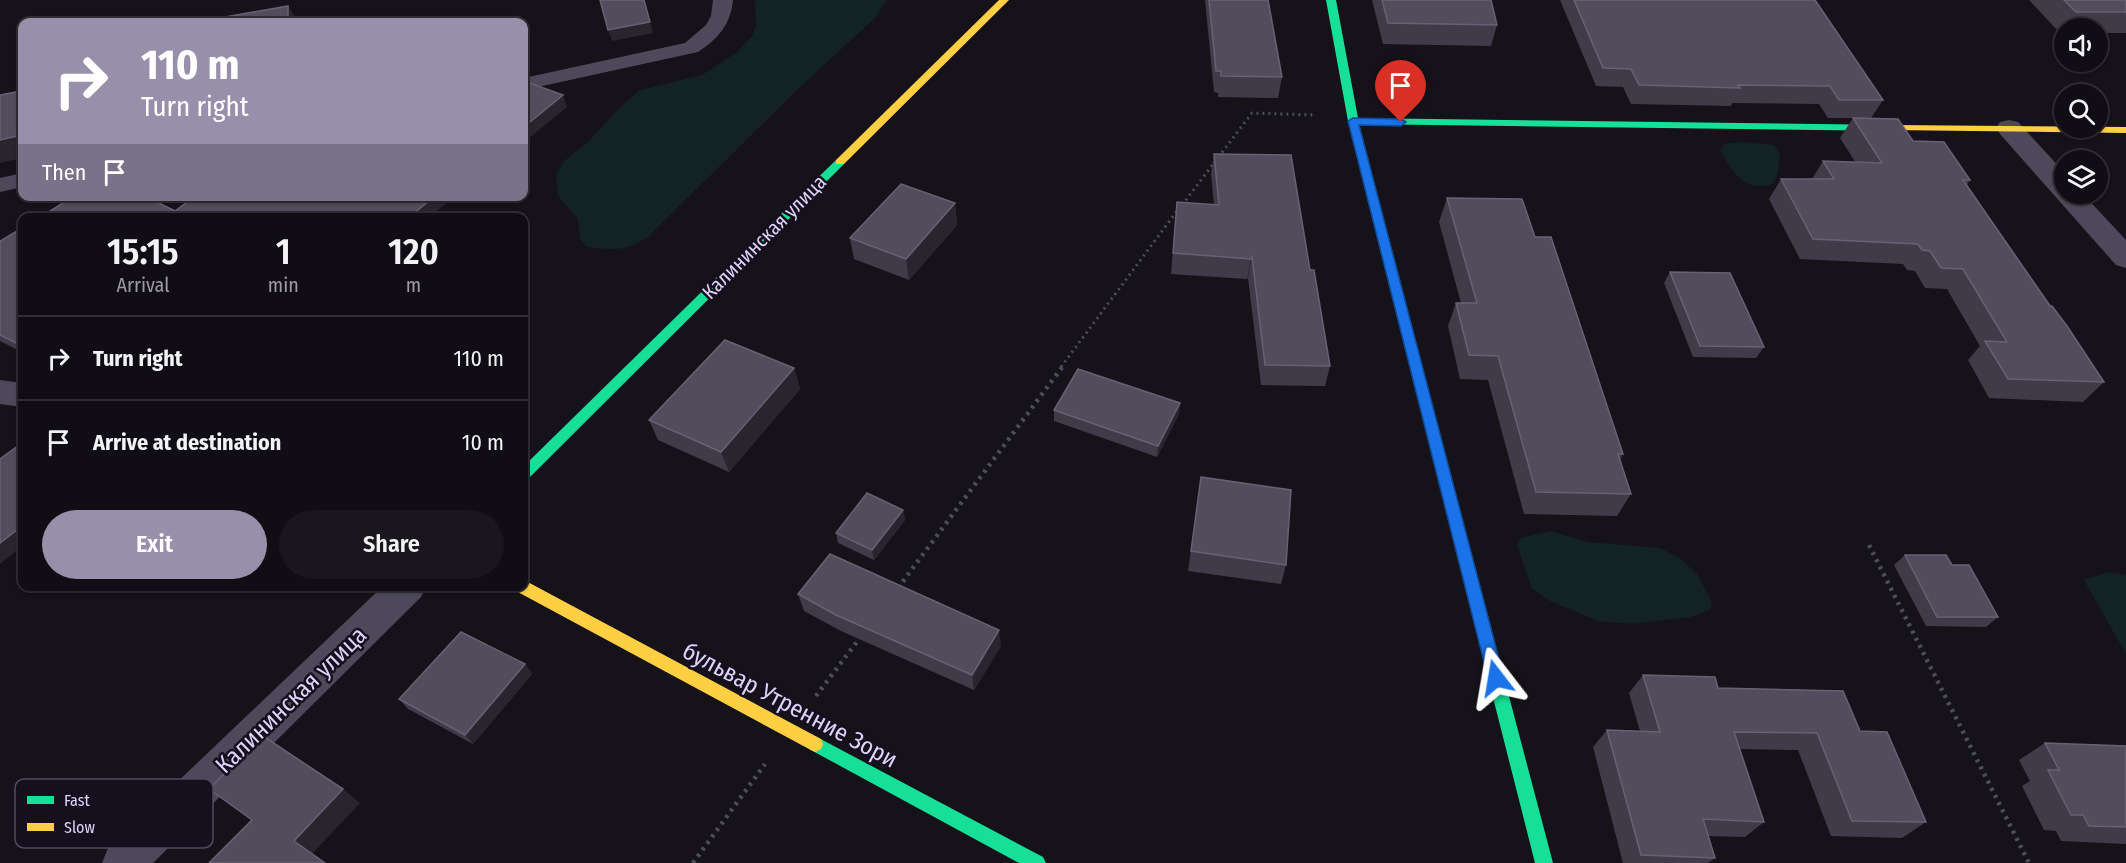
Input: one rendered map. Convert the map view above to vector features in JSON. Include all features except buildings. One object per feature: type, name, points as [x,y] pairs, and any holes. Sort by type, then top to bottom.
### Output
[{"type":"street","name":"Калининская улица","points":[[528,470],[1004,0]]},
{"type":"street","points":[[1331,0],[1352,119],[1544,863]]},
{"type":"street","points":[[1352,119],[1663,127],[2126,130]]},
{"type":"street","points":[[2009,128],[2054,178]]},
{"type":"street","points":[[2077,204],[2126,258]]},
{"type":"street","points":[[0,392],[18,394]]},
{"type":"street","name":"бульвар Утренние Зори","points":[[528,590],[1037,863]]},
{"type":"street","name":"Калининская улица","points":[[209,779],[403,591]]},
{"type":"street","name":"Калининская улица","points":[[123,863],[138,848]]},
{"type":"lane","points":[[528,83],[691,48],[708,37],[717,26],[723,13],[723,0]]},
{"type":"lane","points":[[0,185],[18,181]]},
{"type":"path","points":[[894,593],[1252,113],[1352,119]]},
{"type":"path","points":[[1869,545],[2029,863]]},
{"type":"path","points":[[693,863],[866,630]]},
{"type":"shaded area","points":[[755,0],[887,0],[876,17],[798,89],[648,237],[619,249],[587,247],[580,239],[578,219],[558,196],[556,175],[564,161],[590,140],[619,108],[640,90],[702,75],[737,52],[752,36],[756,25]]},
{"type":"shaded area","points":[[1741,142],[1774,145],[1780,154],[1778,173],[1773,183],[1767,186],[1753,185],[1736,175],[1720,151],[1724,144]]},
{"type":"shaded area","points":[[1551,531],[1588,542],[1660,548],[1680,558],[1697,574],[1712,602],[1710,610],[1690,617],[1632,624],[1598,621],[1550,601],[1532,589],[1517,545],[1520,538]]},
{"type":"shaded area","points":[[2108,572],[2126,575],[2126,654],[2084,580]]},
{"type":"traffic: fast","points":[[1331,0],[1353,121],[1442,468]]},
{"type":"traffic: fast","points":[[1353,121],[1894,128]]},
{"type":"traffic: fast","points":[[528,470],[840,162]]},
{"type":"traffic: fast","points":[[1493,666],[1544,863]]},
{"type":"traffic: fast","points":[[815,744],[1037,863]]},
{"type":"traffic: slow","points":[[840,162],[1004,0]]},
{"type":"traffic: slow","points":[[1894,128],[2126,130]]},
{"type":"traffic: slow","points":[[1442,468],[1493,666]]},
{"type":"traffic: slow","points":[[528,590],[815,744]]},
{"type":"route","points":[[1401,122],[1353,121],[1496,678]]}]
